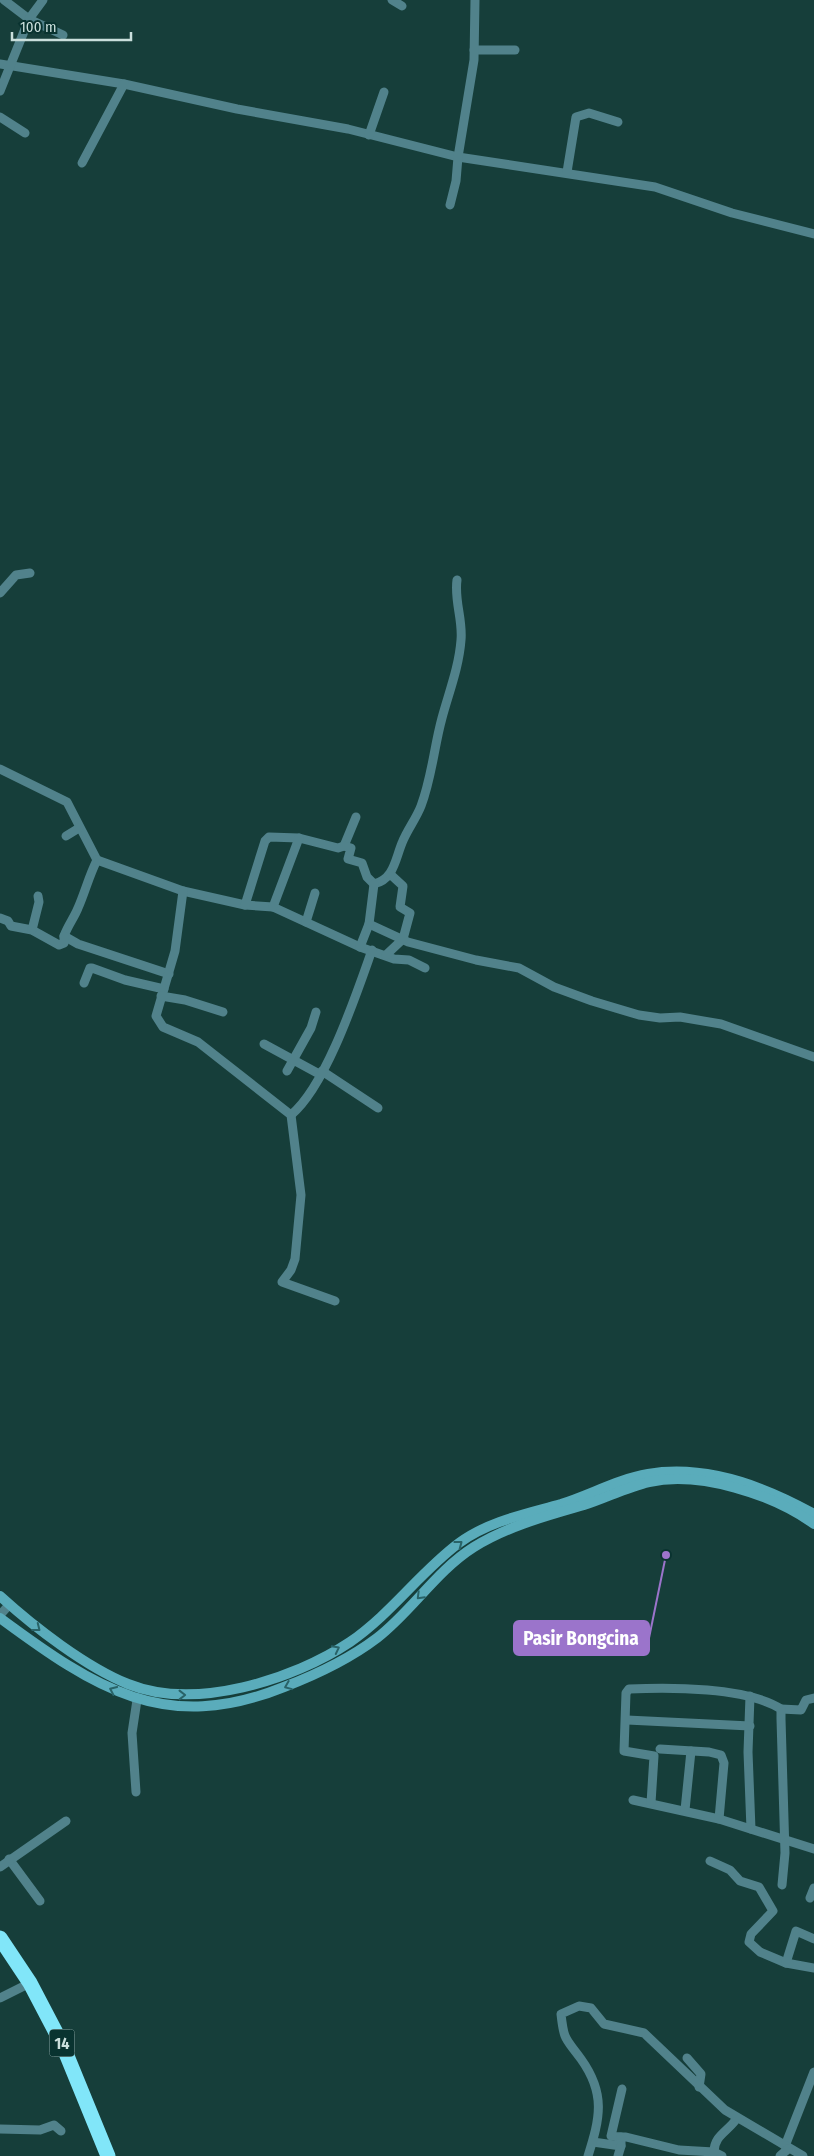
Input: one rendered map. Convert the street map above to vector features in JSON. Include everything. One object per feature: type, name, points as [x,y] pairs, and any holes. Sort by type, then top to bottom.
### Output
[{"type":"highway","name":"14","points":[[0,1938],[30,1984],[64,2046],[108,2156]]},
{"type":"main road","points":[[0,1596],[43,1632],[91,1664],[128,1684],[173,1694],[203,1694],[271,1680],[349,1642],[396,1605],[459,1544],[476,1533],[500,1521],[586,1496],[631,1479],[664,1472],[719,1476],[762,1487],[814,1514]]},
{"type":"main road","points":[[0,1616],[75,1670],[137,1700],[180,1707],[226,1705],[260,1697],[330,1669],[379,1636],[450,1566],[474,1548],[526,1522],[597,1501],[631,1487],[671,1480],[728,1486],[782,1506],[814,1524]]},
{"type":"street","points":[[4,0],[29,19],[63,35]]},
{"type":"street","points":[[0,91],[4,65],[29,19],[43,0]]},
{"type":"street","points":[[392,0],[402,6]]},
{"type":"street","points":[[450,206],[456,182],[474,50],[475,0]]},
{"type":"street","points":[[474,50],[514,50]]},
{"type":"street","points":[[4,65],[124,84],[237,109],[348,129],[458,157],[567,172],[655,187],[732,213],[814,234]]},
{"type":"street","points":[[82,162],[124,84]]},
{"type":"street","points":[[369,135],[384,92]]},
{"type":"street","points":[[567,172],[576,117],[589,113],[618,122]]},
{"type":"street","points":[[0,116],[25,133]]},
{"type":"street","points":[[0,593],[16,575],[30,573]]},
{"type":"street","points":[[374,884],[383,882],[390,874],[402,841],[421,807],[431,776],[442,720],[458,665],[462,631],[455,592],[457,580]]},
{"type":"street","points":[[0,768],[67,802],[97,860],[183,891],[245,905],[273,907],[360,947],[394,959],[409,960],[425,968]]},
{"type":"street","points":[[344,846],[356,817]]},
{"type":"street","points":[[66,836],[80,828]]},
{"type":"street","points":[[245,905],[267,838],[299,838],[338,848],[344,846],[351,848],[348,859],[362,863],[367,877],[374,884]]},
{"type":"street","points":[[273,907],[299,838]]},
{"type":"street","points":[[0,918],[8,921],[11,926],[32,930],[59,945],[64,943],[68,924],[79,906],[87,881],[97,860]]},
{"type":"street","points":[[386,955],[403,939],[410,914],[400,907],[403,886],[390,874]]},
{"type":"street","points":[[360,947],[369,924],[374,884]]},
{"type":"street","points":[[183,891],[175,951],[156,1016],[163,1027],[198,1042],[291,1115],[301,1195],[295,1259],[291,1270],[282,1282],[335,1301]]},
{"type":"street","points":[[306,922],[315,893]]},
{"type":"street","points":[[32,930],[39,902],[38,896]]},
{"type":"street","points":[[369,924],[403,939],[476,960],[519,968],[554,987],[619,1009],[660,1018],[680,1017],[721,1024],[814,1057]]},
{"type":"street","points":[[64,936],[78,944],[169,974]]},
{"type":"street","points":[[291,1115],[302,1106],[322,1073],[372,950]]},
{"type":"street","points":[[84,983],[92,968],[222,1012]]},
{"type":"street","points":[[287,1071],[316,1012]]},
{"type":"street","points":[[264,1044],[322,1073],[378,1108]]},
{"type":"street","points":[[0,1616],[9,1604]]},
{"type":"street","points":[[651,1803],[654,1756],[624,1751],[627,1720],[626,1694],[629,1689],[712,1691],[750,1696],[781,1709],[801,1710],[806,1700],[814,1698]]},
{"type":"street","points":[[750,1696],[748,1752],[752,1829]]},
{"type":"street","points":[[136,1792],[132,1733],[137,1700]]},
{"type":"street","points":[[781,1709],[784,1839],[782,1885]]},
{"type":"street","points":[[627,1720],[750,1726]]},
{"type":"street","points":[[660,1749],[721,1755],[724,1763],[719,1820]]},
{"type":"street","points":[[685,1810],[691,1751]]},
{"type":"street","points":[[633,1800],[685,1810],[814,1849]]},
{"type":"street","points":[[0,1867],[66,1821]]},
{"type":"street","points":[[9,1859],[40,1901]]},
{"type":"street","points":[[710,1861],[730,1870],[740,1881],[759,1887],[773,1911],[751,1934],[749,1942],[756,1949],[786,1963],[814,1968]]},
{"type":"street","points":[[810,1898],[814,1888]]},
{"type":"street","points":[[786,1963],[796,1931],[814,1939]]},
{"type":"street","points":[[0,1998],[30,1984]]},
{"type":"street","points":[[588,2156],[598,2116],[599,2095],[585,2066],[563,2037],[561,2014],[579,2006],[591,2008],[604,2024],[644,2032],[699,2087],[736,2118],[786,2148],[804,2156]]},
{"type":"street","points":[[687,2058],[701,2074],[699,2087]]},
{"type":"street","points":[[780,2156],[786,2148],[813,2076]]},
{"type":"street","points":[[621,2142],[610,2136],[622,2089]]},
{"type":"street","points":[[593,2142],[621,2142],[718,2154],[717,2138],[732,2127],[736,2118]]},
{"type":"street","points":[[0,2129],[36,2130],[54,2125],[61,2131]]},
{"type":"street","points":[[618,2156],[621,2142]]},
{"type":"place","name":"Pasir Bongcina","points":[[666,1555]]}]
